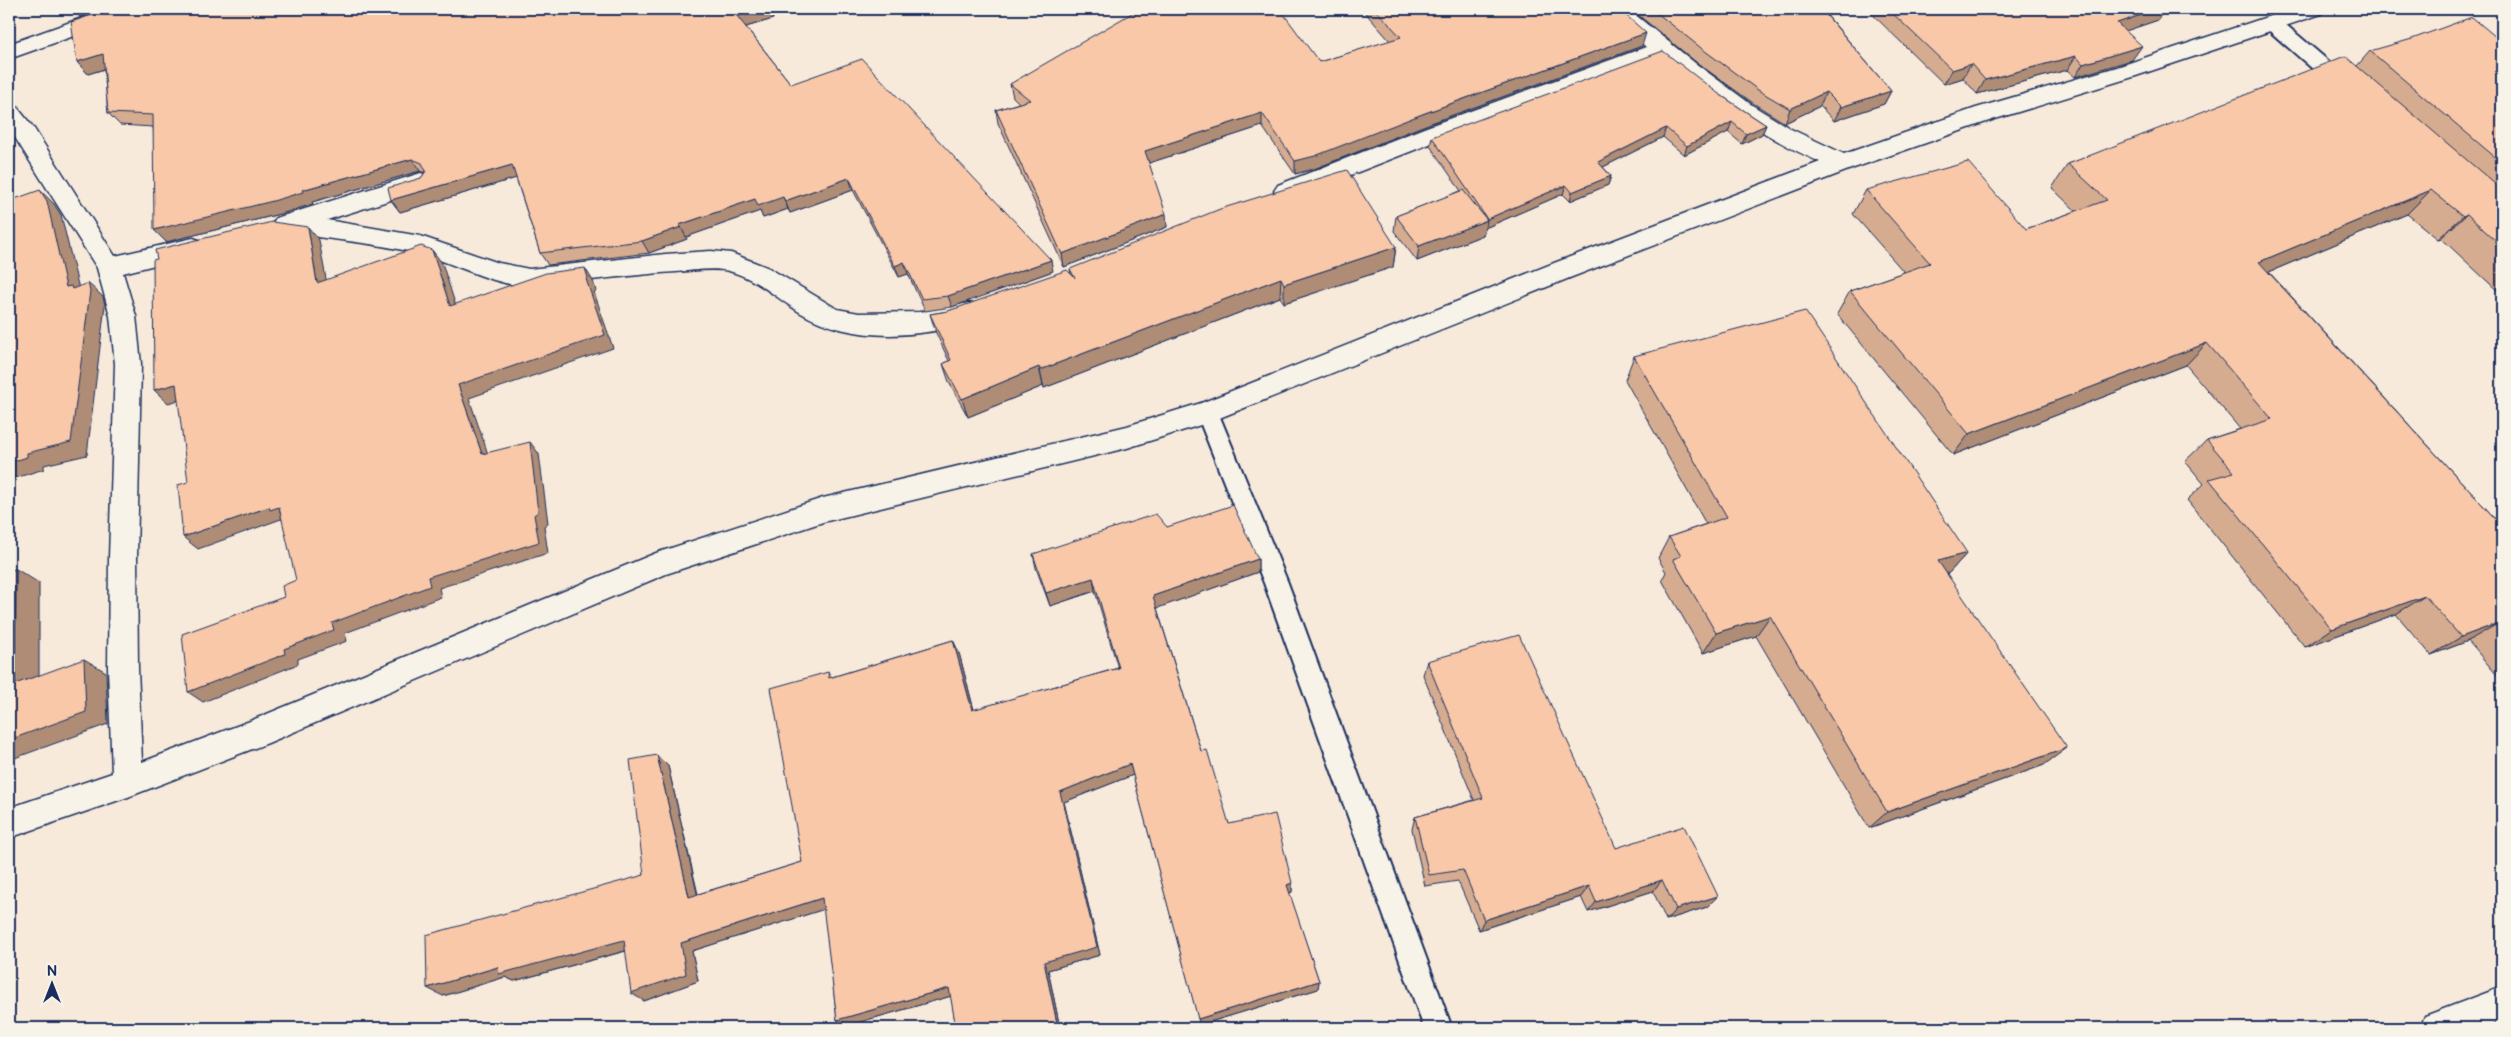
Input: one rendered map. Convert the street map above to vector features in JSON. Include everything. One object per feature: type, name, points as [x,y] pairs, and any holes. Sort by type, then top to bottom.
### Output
[{"type":"main road","points":[[9,52],[128,9]]},
{"type":"main road","points":[[1614,9],[1663,49],[1764,124],[1802,144],[1843,162]]},
{"type":"main road","points":[[2250,9],[2272,24]]},
{"type":"main road","points":[[9,823],[128,782],[266,730],[480,642],[656,565],[709,546],[823,510],[1108,441],[1207,412],[1563,270],[1843,162],[1984,114],[2125,72],[2313,9]]},
{"type":"main road","points":[[1268,198],[1432,134],[1663,49]]},
{"type":"main road","points":[[9,113],[25,133],[109,267],[123,316],[128,364],[123,558],[123,668],[128,782]]},
{"type":"main road","points":[[421,182],[275,227],[365,235],[438,250],[516,278],[530,278],[645,264],[717,261],[737,264],[831,317],[850,321],[923,324],[953,319],[987,306]]},
{"type":"main road","points":[[109,267],[211,242]]},
{"type":"main road","points":[[2437,1028],[2502,1004]]},
{"type":"lane","points":[[2272,24],[2360,99]]},
{"type":"lane","points":[[1207,412],[1276,583],[1438,1028]]},
{"type":"building","points":[[110,9],[760,9],[737,16],[791,84],[862,59],[1051,260],[948,296],[922,299],[904,262],[895,266],[849,178],[785,201],[783,197],[758,206],[755,199],[679,225],[681,227],[642,241],[540,253],[512,165],[391,200],[388,188],[421,178],[426,171],[422,163],[412,159],[302,190],[303,192],[273,201],[154,230],[153,115],[108,113],[103,54],[77,62],[71,22]]},
{"type":"building","points":[[1139,9],[1280,9],[1319,62],[1401,37],[1375,9],[1619,9],[1646,33],[1425,113],[1315,156],[1295,161],[1262,113],[1145,151],[1166,214],[1062,254],[996,110],[1030,100],[1010,84]]},
{"type":"building","points":[[1652,9],[1823,9],[1891,91],[1841,107],[1826,92],[1790,109],[1758,90]]},
{"type":"building","points":[[1888,9],[2159,9],[2117,23],[2142,46],[2083,64],[2076,56],[1985,80],[1971,64],[1952,70]]},
{"type":"building","points":[[2472,17],[2502,42],[2502,163],[2370,51],[2412,39]]},
{"type":"building","points":[[1663,51],[1719,94],[1766,125],[1746,134],[1732,122],[1687,146],[1666,128],[1598,162],[1611,176],[1572,192],[1566,185],[1487,219],[1432,137]]},
{"type":"building","points":[[2345,56],[2502,190],[2502,247],[2467,214],[2463,216],[2431,190],[2259,262],[2502,526],[2502,627],[2499,623],[2461,637],[2425,596],[2332,629],[2209,479],[2234,472],[2207,440],[2272,419],[2207,343],[1969,434],[1850,291],[1930,263],[1866,190],[1968,162],[2026,229],[2107,200],[2068,164]]},
{"type":"building","points":[[1347,170],[1396,247],[1284,284],[1281,278],[1040,370],[1039,367],[962,399],[943,364],[951,360],[930,314],[948,311],[1067,270],[1075,278],[1070,269],[1220,209]]},
{"type":"building","points":[[40,190],[47,201],[66,287],[71,286],[72,289],[88,283],[90,291],[71,442],[27,453],[27,457],[9,463],[9,201]]},
{"type":"building","points":[[1463,190],[1487,220],[1419,246],[1396,216]]},
{"type":"building","points":[[272,222],[308,227],[317,283],[421,246],[432,250],[450,306],[546,273],[585,268],[588,278],[586,279],[605,335],[458,385],[482,454],[530,442],[538,512],[534,515],[539,542],[428,577],[430,586],[332,623],[334,630],[284,649],[285,654],[188,692],[182,634],[284,597],[282,586],[296,580],[279,507],[270,510],[269,507],[183,537],[178,485],[188,482],[176,384],[154,390],[153,260],[157,259],[155,250]]},
{"type":"building","points":[[1805,311],[1967,553],[1938,561],[2067,748],[1887,812],[1770,616],[1716,633],[1673,559],[1681,556],[1669,537],[1727,517],[1634,356]]},
{"type":"building","points":[[1233,505],[1258,559],[1153,596],[1201,751],[1207,750],[1229,824],[1275,814],[1292,883],[1287,885],[1319,981],[1198,1019],[1130,764],[1060,792],[1097,947],[1044,962],[1058,1028],[956,1028],[949,988],[837,1020],[822,898],[681,943],[686,974],[631,993],[624,940],[499,974],[498,967],[427,988],[426,935],[644,875],[630,760],[657,755],[689,897],[802,862],[771,688],[828,672],[829,678],[953,640],[972,710],[1119,668],[1093,578],[1046,593],[1033,554],[1156,514],[1167,527]]},
{"type":"building","points":[[16,569],[15,684],[84,659],[86,712],[9,740],[9,571]]},
{"type":"building","points":[[1519,635],[1616,848],[1684,826],[1718,896],[1676,909],[1662,880],[1596,902],[1589,886],[1484,920],[1463,870],[1429,875],[1415,817],[1483,798],[1427,661]]}]
